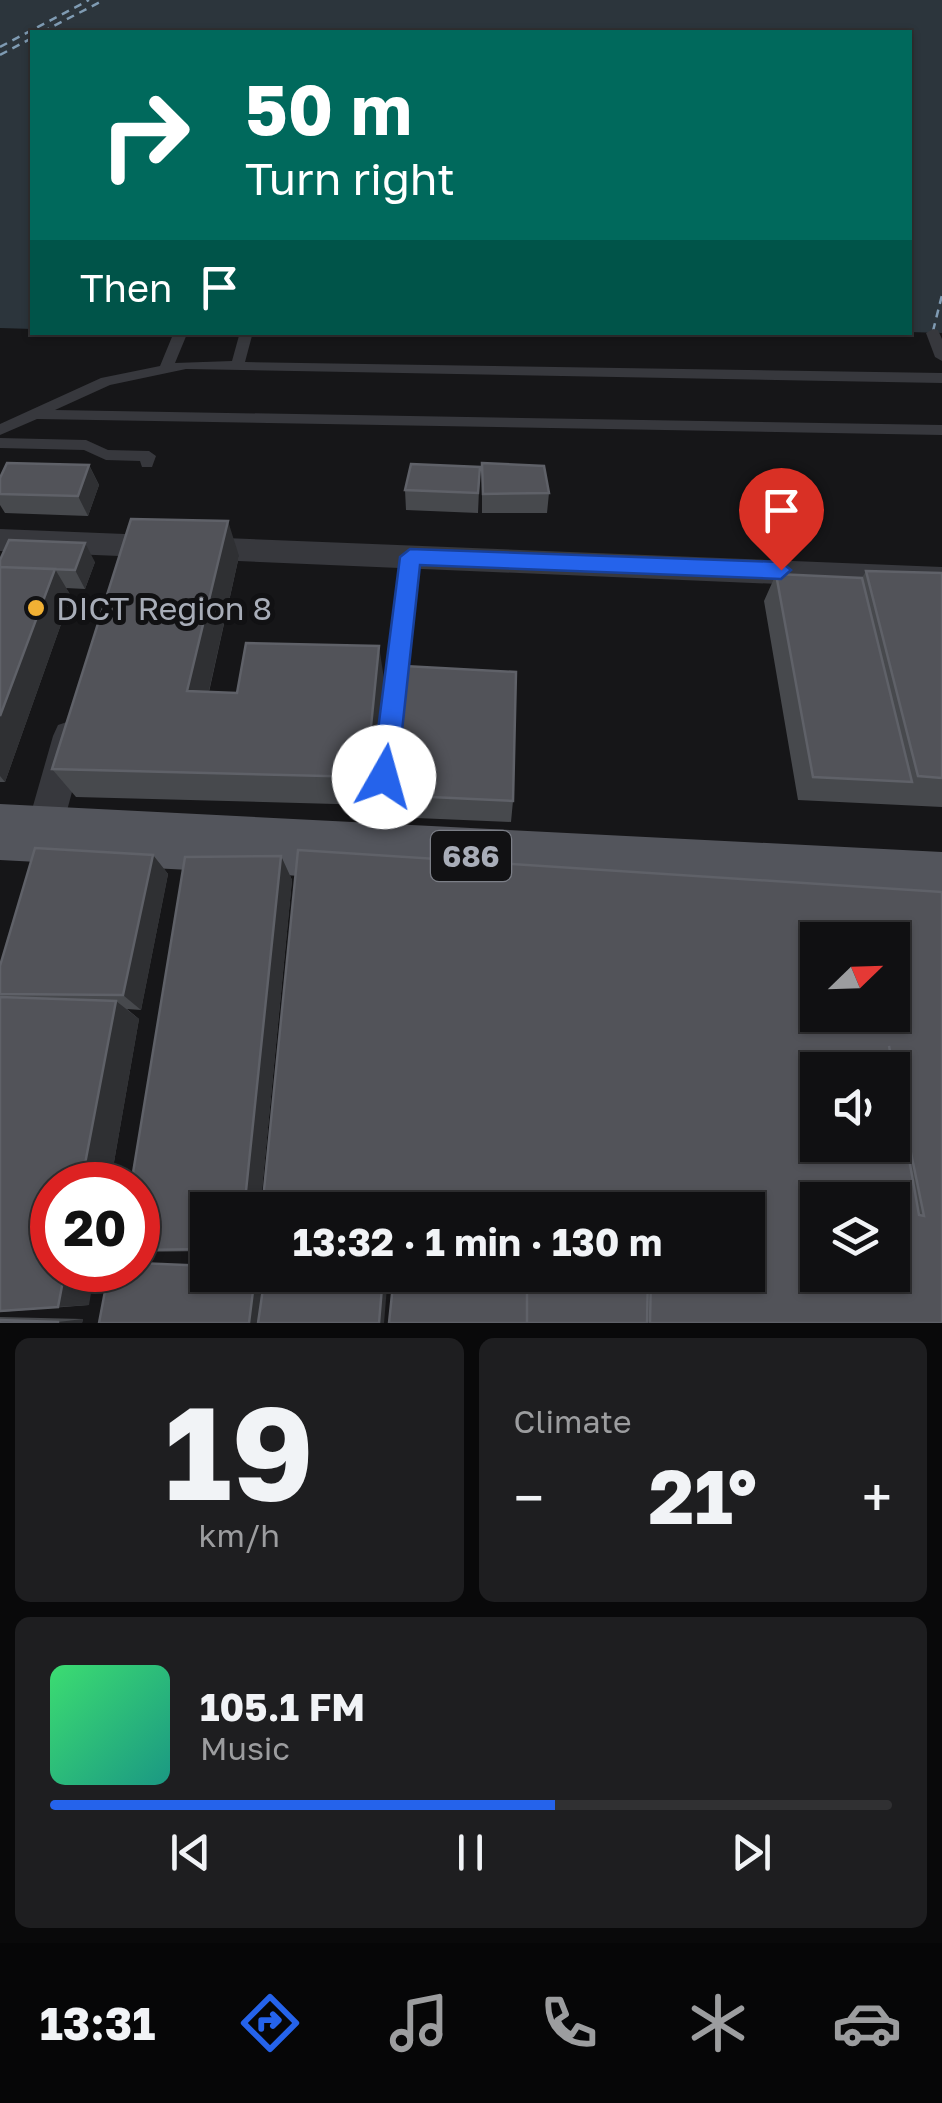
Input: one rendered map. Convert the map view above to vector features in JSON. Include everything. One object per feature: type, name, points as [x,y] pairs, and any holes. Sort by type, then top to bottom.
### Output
[{"type":"main road","name":"686","points":[[22,832],[196,861],[942,882]]},
{"type":"street","points":[[0,540],[942,579]]},
{"type":"street","points":[[112,584],[122,545]]},
{"type":"street","points":[[27,889],[22,832],[80,699]]},
{"type":"lane","points":[[933,333],[942,357]]},
{"type":"lane","points":[[166,367],[180,335]]},
{"type":"lane","points":[[238,364],[246,335]]},
{"type":"lane","points":[[0,430],[106,381],[166,367],[238,364],[942,378]]},
{"type":"lane","points":[[34,415],[942,430]]},
{"type":"lane","points":[[0,443],[86,445],[106,455],[149,456],[147,463]]},
{"type":"lane","points":[[384,777],[410,557]]},
{"type":"shaded area","points":[[0,0],[942,0],[942,333],[912,332],[912,30],[30,30],[30,329],[0,328]]},
{"type":"building","points":[[7,463],[89,465],[78,496],[0,494],[0,478]]},
{"type":"building","points":[[482,463],[544,466],[549,493],[483,494]]},
{"type":"building","points":[[411,464],[480,467],[478,493],[405,490]]},
{"type":"building","points":[[131,519],[228,521],[187,691],[237,693],[246,643],[379,646],[366,777],[52,769]]},
{"type":"building","points":[[9,540],[85,543],[75,570],[0,567]]},
{"type":"building","points":[[0,567],[55,569],[0,716]]},
{"type":"building","points":[[866,571],[942,573],[942,778],[918,776]]},
{"type":"building","points":[[776,574],[862,578],[912,782],[813,777]]},
{"type":"building","points":[[404,666],[516,672],[513,801],[389,795]]},
{"type":"building","points":[[35,848],[153,855],[123,995],[0,994],[0,966]]},
{"type":"building","points":[[298,850],[942,892],[942,1323],[650,1323],[651,1292],[765,1292],[765,1192],[264,1192]]},
{"type":"building","points":[[281,856],[246,1192],[190,1192],[190,1249],[160,1250],[160,1162],[135,1162],[185,857]]},
{"type":"building","points":[[0,997],[116,1001],[85,1162],[30,1162],[30,1292],[61,1292],[58,1307],[0,1311]]},
{"type":"building","points":[[160,1264],[190,1265],[190,1292],[253,1292],[249,1323],[99,1323],[105,1292],[160,1292]]},
{"type":"building","points":[[263,1292],[382,1292],[379,1323],[258,1323]]},
{"type":"building","points":[[392,1292],[527,1292],[527,1323],[389,1323]]},
{"type":"building","points":[[527,1292],[648,1292],[647,1323],[527,1323]]},
{"type":"building","points":[[58,1322],[58,1323],[0,1323]]},
{"type":"ferry route","points":[[32,30],[89,0]]},
{"type":"ferry route","points":[[46,30],[104,0]]},
{"type":"ferry route","points":[[0,47],[30,31]]},
{"type":"ferry route","points":[[0,55],[30,39]]},
{"type":"ferry route","points":[[933,331],[942,295]]},
{"type":"place","name":"DICT Region 8","points":[[36,608]]},
{"type":"route","points":[[384,777],[410,557],[781,570]]}]
